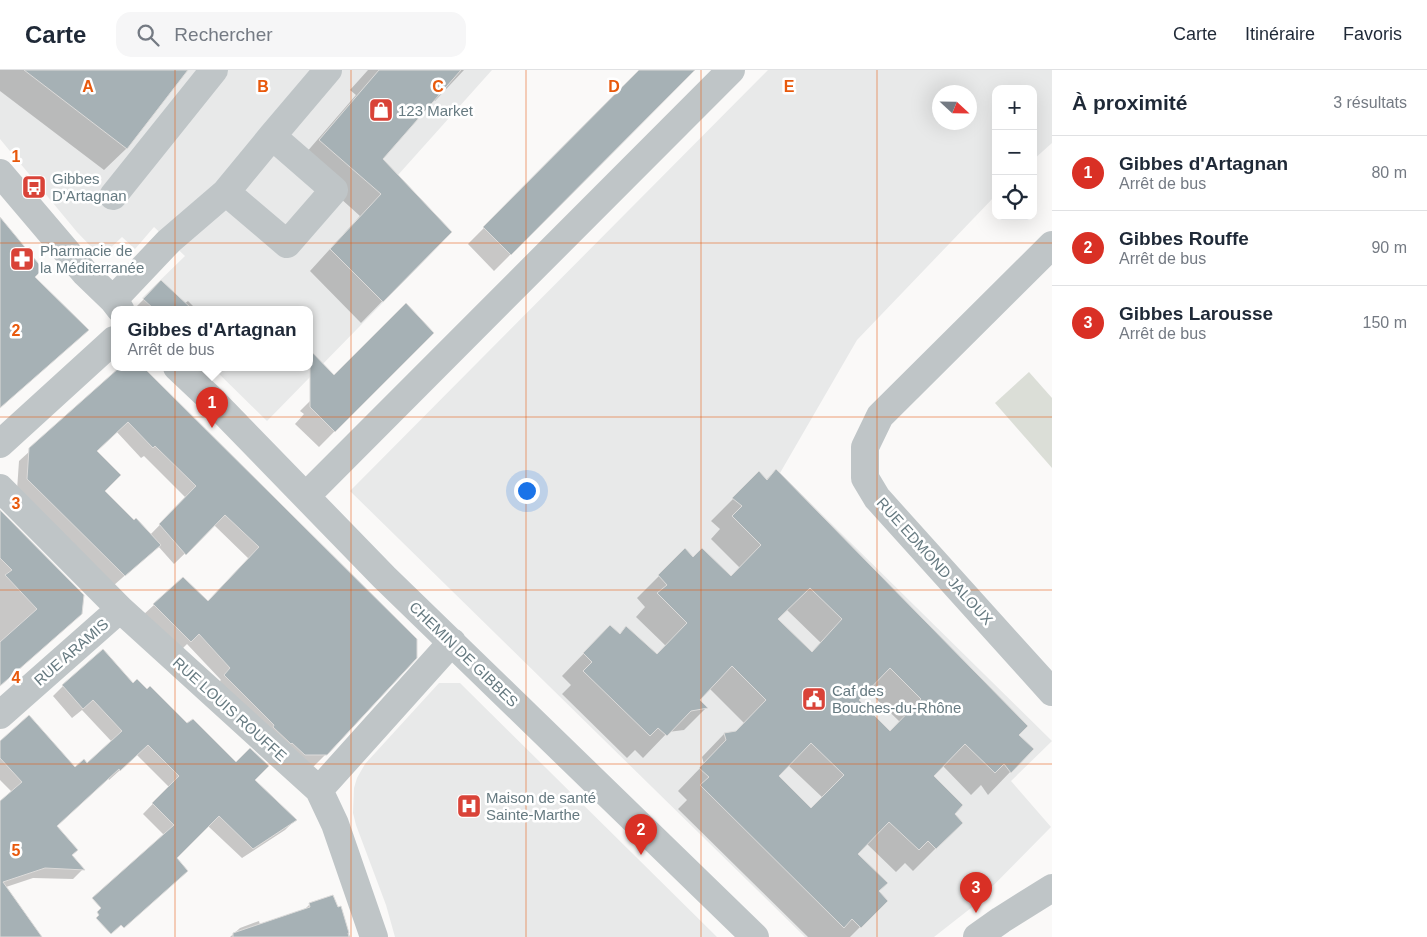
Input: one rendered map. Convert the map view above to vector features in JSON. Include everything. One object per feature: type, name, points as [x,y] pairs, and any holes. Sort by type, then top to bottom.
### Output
[{"type":"street","points":[[113,196],[214,70]]},
{"type":"street","points":[[0,173],[84,273],[117,305],[169,241],[226,192],[328,70]]},
{"type":"street","points":[[306,496],[731,70]]},
{"type":"street","points":[[226,192],[287,244],[334,190],[272,136]]},
{"type":"street","name":"RUE EDMOND JALOUX","points":[[1052,245],[880,416],[866,447],[865,478],[877,498],[1052,692]]},
{"type":"street","points":[[0,444],[111,343]]},
{"type":"street","name":"CHEMIN DE GIBBES","points":[[181,371],[212,400],[384,577],[755,937]]},
{"type":"street","name":"RUE LOUIS ROUFFE","points":[[0,488],[120,609],[319,790]]},
{"type":"street","name":"RUE ARAMIS","points":[[0,715],[120,609]]},
{"type":"street","points":[[374,937],[335,824],[319,790],[452,642]]},
{"type":"street","points":[[977,937],[1052,888]]},
{"type":"shaded area","points":[[0,70],[492,70],[398,175],[452,232],[267,421],[216,371],[313,371],[313,306],[151,306],[142,298],[185,256],[154,227],[135,249],[122,237],[101,257],[77,232],[0,139]]},
{"type":"shaded area","points":[[768,70],[1052,70],[1052,143],[1037,156],[1037,85],[992,85],[992,199],[857,340],[780,473],[1052,741],[1011,781],[1051,827],[971,908],[934,937],[805,937],[350,491]]},
{"type":"shaded area","points":[[1029,372],[1052,398],[1052,468],[995,403]]},
{"type":"shaded area","name":"Maison de santé Sainte-Marthe","points":[[439,683],[460,683],[717,937],[395,937],[386,905],[356,825],[353,813],[354,788],[365,764]]},
{"type":"building","points":[[24,70],[188,70],[127,149]]},
{"type":"building","points":[[379,70],[461,70],[383,159],[452,232],[383,302],[330,249],[381,194],[319,140]]},
{"type":"building","points":[[639,70],[695,70],[511,255],[483,227]]},
{"type":"building","points":[[0,217],[43,269],[35,277],[89,330],[0,408]]},
{"type":"building","points":[[161,280],[189,306],[151,306],[143,299]]},
{"type":"building","points":[[406,303],[434,333],[335,432],[310,407],[310,371],[313,371],[313,353],[334,375]]},
{"type":"building","points":[[116,371],[147,371],[417,639],[417,658],[327,755],[305,755],[273,727],[274,725],[224,675],[230,668],[199,634],[191,642],[153,604],[183,577],[208,601],[259,547],[225,515],[186,555],[159,524],[196,486],[155,446],[153,448],[128,422],[97,451],[121,475],[105,491],[134,520],[136,518],[161,545],[125,576],[27,479],[29,448]]},
{"type":"building","name":"Caf des Bouches-du-Rhône","points":[[776,469],[1028,726],[1019,735],[1034,749],[1011,773],[1004,764],[995,773],[965,744],[934,776],[963,805],[955,814],[963,823],[936,849],[928,841],[919,850],[889,822],[858,854],[888,883],[879,891],[888,901],[861,928],[852,919],[844,928],[700,785],[709,777],[699,768],[726,740],[724,733],[736,731],[766,700],[732,666],[700,700],[708,708],[691,711],[667,736],[658,728],[650,736],[583,671],[592,662],[583,653],[610,625],[620,634],[626,626],[657,654],[687,623],[657,593],[667,585],[658,575],[685,548],[693,557],[702,548],[731,576],[761,545],[732,516],[742,506],[732,498],[759,471],[767,480]],"holes":[[[810,588],[842,619],[812,652],[778,619]],[[890,668],[921,699],[890,731],[859,700]],[[811,743],[844,775],[811,808],[779,776]]]},
{"type":"building","points":[[0,510],[84,595],[82,614],[0,686],[0,642],[37,609],[5,575],[12,570],[0,558]]},
{"type":"building","points":[[103,649],[133,683],[137,679],[147,689],[150,686],[187,723],[193,719],[236,762],[250,748],[269,766],[255,780],[297,820],[253,849],[219,816],[177,858],[188,871],[124,928],[121,925],[111,934],[96,918],[99,915],[97,912],[101,908],[92,898],[174,825],[152,803],[179,776],[148,745],[57,826],[78,850],[72,855],[85,870],[45,868],[3,882],[42,937],[0,937],[0,801],[22,782],[0,758],[0,741],[29,715],[75,767],[84,759],[87,763],[122,731],[93,700],[83,709],[62,685]]},
{"type":"building","points":[[333,895],[338,907],[341,906],[349,937],[233,937],[233,933],[310,907],[309,903]]},
{"type":"place","name":"123 Market","points":[[381,110]]},
{"type":"place","name":"Gibbes D'Artagnan","points":[[34,187]]},
{"type":"place","name":"Pharmacie de la Méditerranée","points":[[22,259]]},
{"type":"place","name":"Gibbes d'Artagnan","points":[[212,428]]},
{"type":"place","name":"Caf des Bouches-du-Rhône","points":[[814,699]]},
{"type":"place","name":"Maison de santé Sainte-Marthe","points":[[469,806]]},
{"type":"place","name":"Gibbes Rouffe","points":[[641,855]]},
{"type":"place","name":"Gibbes Larousse","points":[[976,913]]}]
